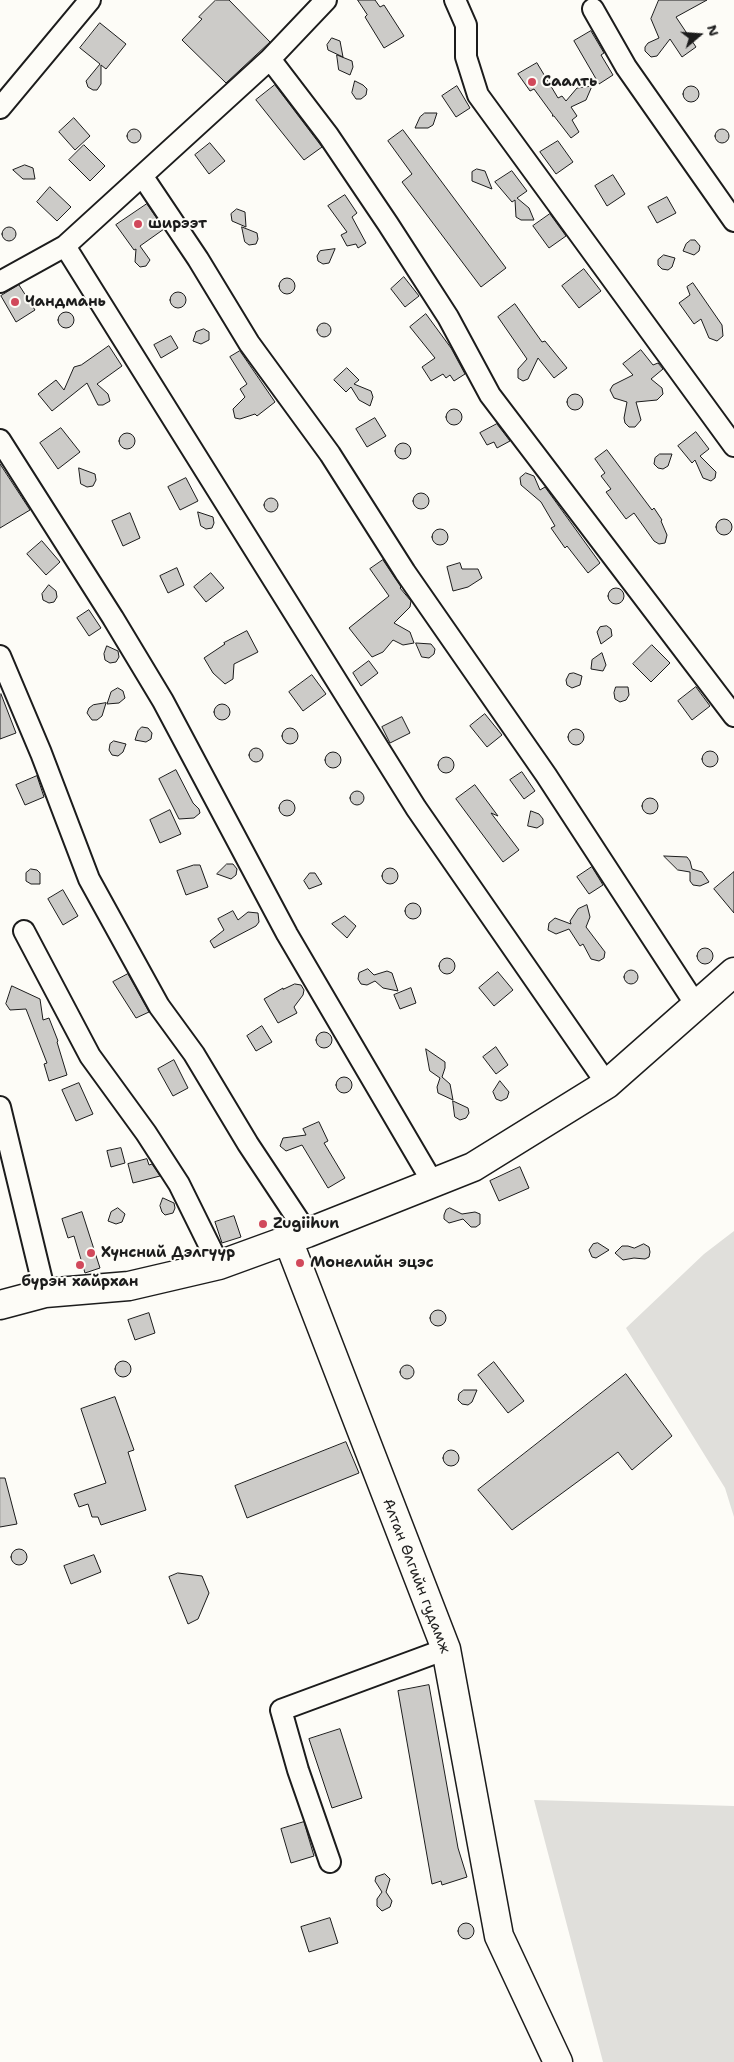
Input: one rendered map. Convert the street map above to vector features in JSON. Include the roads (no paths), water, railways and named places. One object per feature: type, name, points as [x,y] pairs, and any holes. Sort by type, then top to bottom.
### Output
[{"type":"main road","points":[[0,1305],[45,1293],[128,1286],[219,1265],[357,1214],[473,1167],[606,1084],[734,972]]},
{"type":"main road","name":"Алтан Өлгийн гудамж","points":[[297,1237],[446,1649],[499,1936],[558,2062]]},
{"type":"street","points":[[0,108],[90,0]]},
{"type":"street","points":[[0,282],[65,246],[143,177],[270,59],[326,0]]},
{"type":"street","points":[[455,0],[466,25],[466,57],[478,95],[734,446]]},
{"type":"street","points":[[593,9],[626,67],[734,221]]},
{"type":"street","points":[[270,59],[328,134],[388,224],[448,317],[490,395],[734,716]]},
{"type":"street","points":[[143,177],[198,259],[249,343],[330,454],[405,572],[546,776],[696,1005]]},
{"type":"street","points":[[65,246],[416,808],[606,1084]]},
{"type":"street","points":[[0,440],[113,618],[158,694],[287,934],[433,1183]]},
{"type":"street","points":[[0,656],[41,753],[89,879],[159,1006],[194,1054],[248,1144],[297,1237]]},
{"type":"street","points":[[24,931],[90,1056],[146,1133],[179,1184],[219,1265]]},
{"type":"street","points":[[0,1107],[45,1293]]},
{"type":"street","points":[[330,1862],[298,1770],[281,1710],[446,1649]]},
{"type":"place","name":"Саалть","points":[[532,82]]},
{"type":"place","name":"ширээт","points":[[138,224]]},
{"type":"place","name":"Чандмань","points":[[15,302]]},
{"type":"place","name":"Zugiihun","points":[[263,1224]]},
{"type":"place","name":"Хүнсний Дэлгүүр","points":[[91,1253]]},
{"type":"place","name":"Монелийн эцэс","points":[[300,1263]]},
{"type":"place","name":"бүрэн хайрхан","points":[[80,1265]]}]
